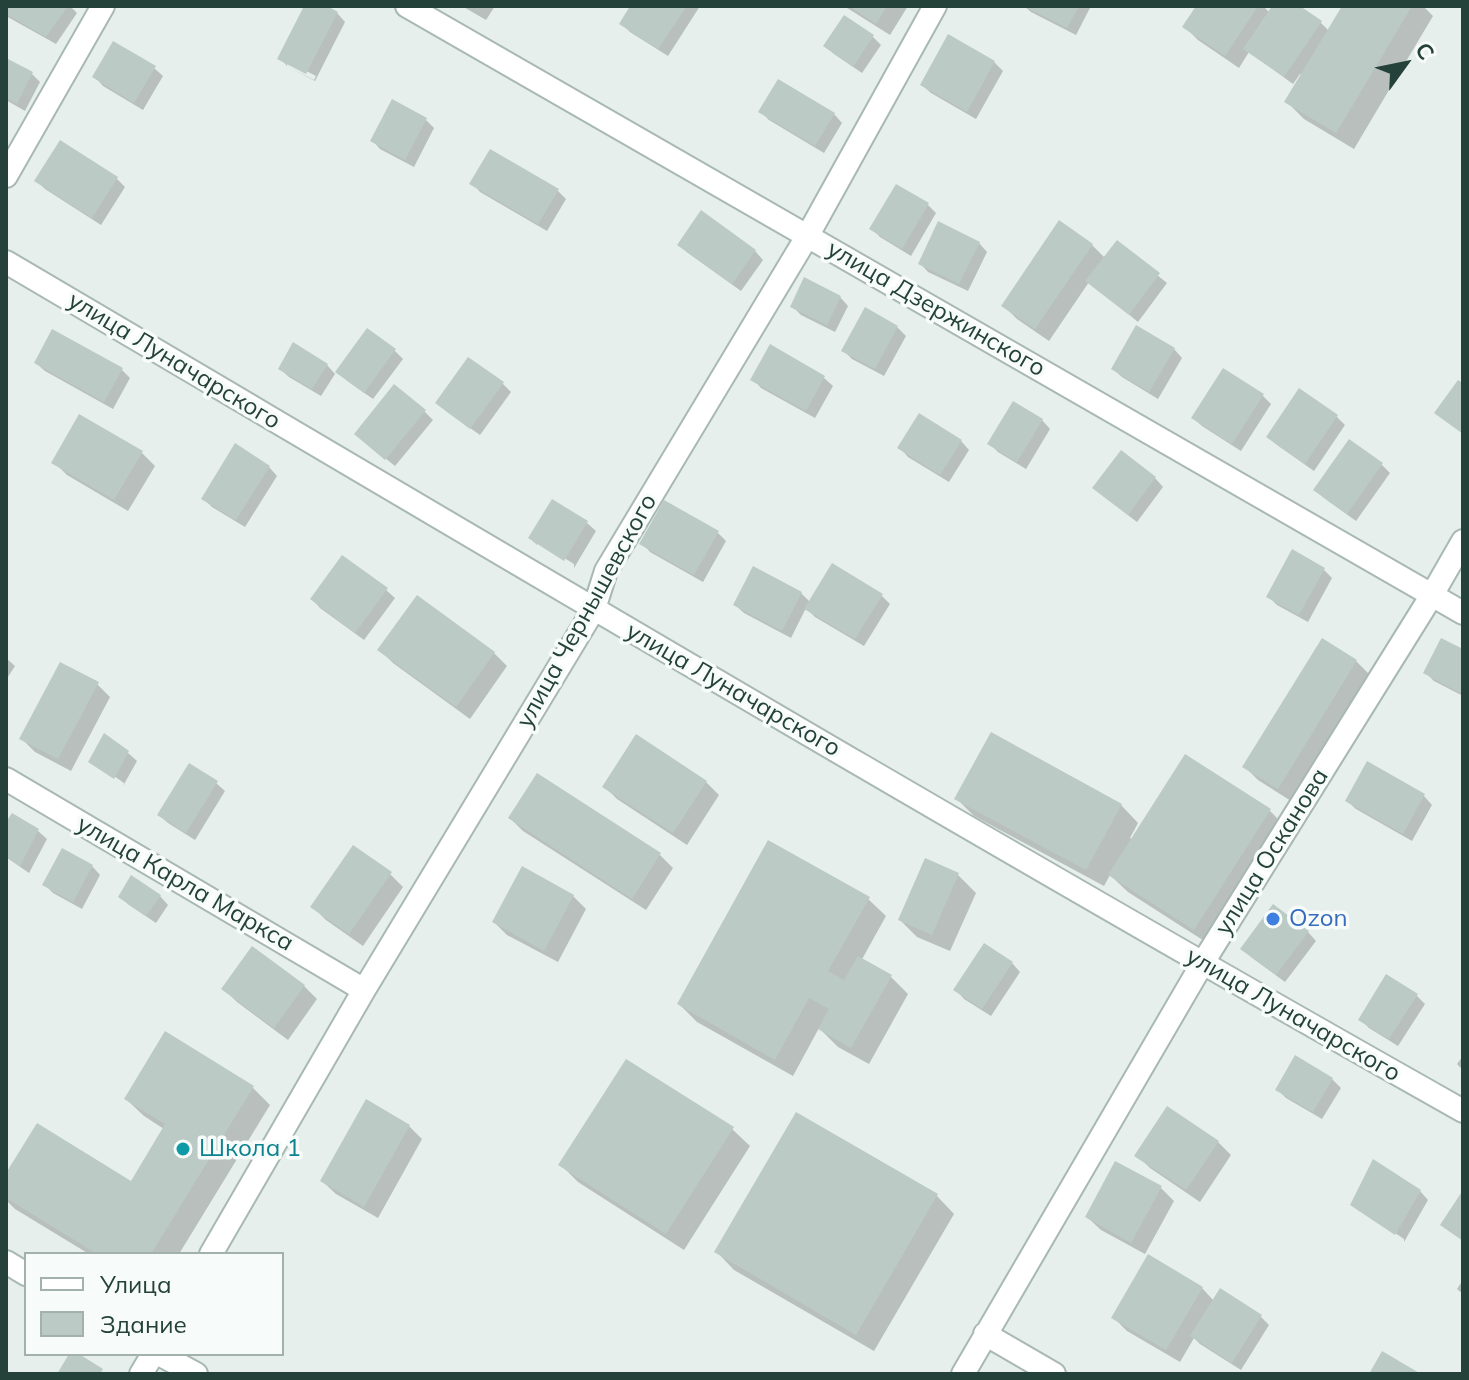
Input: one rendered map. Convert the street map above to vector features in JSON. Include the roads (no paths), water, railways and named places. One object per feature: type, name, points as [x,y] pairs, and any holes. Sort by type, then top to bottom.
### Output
[{"type":"street","points":[[6,176],[103,6]]},
{"type":"street","name":"улица Дзержинского","points":[[407,6],[1463,613]]},
{"type":"street","name":"улица Чернышевского","points":[[212,1252],[364,990],[594,609],[606,571],[808,235],[935,6]]},
{"type":"street","name":"улица Луначарского","points":[[6,262],[1202,964],[1463,1111]]},
{"type":"street","name":"улица Осканова","points":[[963,1374],[1202,964],[1463,541]]},
{"type":"street","name":"улица Карла Маркса","points":[[6,779],[364,990]]},
{"type":"street","points":[[6,1262],[24,1273]]},
{"type":"street","points":[[985,1334],[1054,1374]]},
{"type":"street","points":[[141,1374],[152,1356]]},
{"type":"street","points":[[163,1356],[196,1374]]},
{"type":"place","name":"Ozon","points":[[1273,919]]},
{"type":"place","name":"Школа 1","points":[[183,1149]]}]
